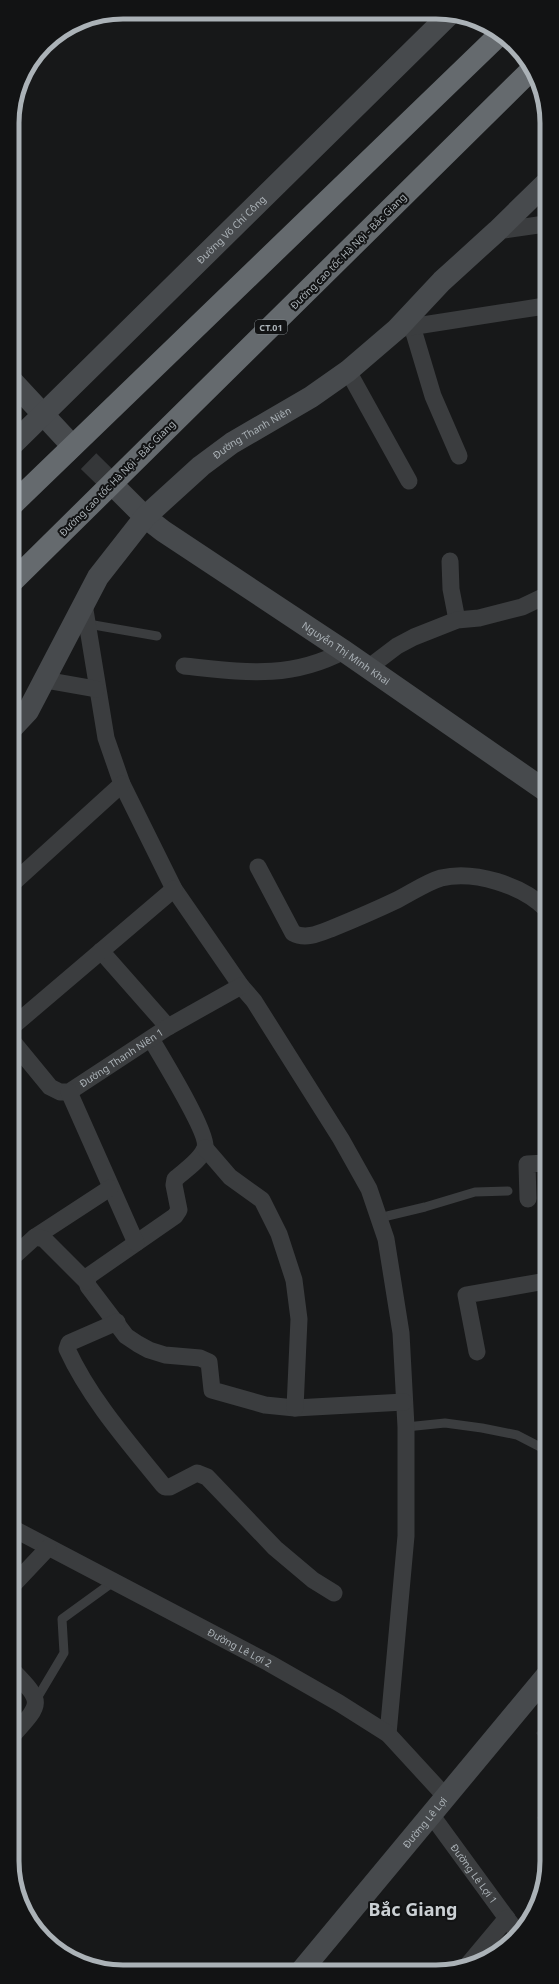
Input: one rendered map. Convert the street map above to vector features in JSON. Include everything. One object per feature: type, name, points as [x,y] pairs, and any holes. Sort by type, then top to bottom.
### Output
[{"type":"highway","points":[[19,498],[495,38]]},
{"type":"highway","name":"Đường cao tốc Hà Nội - Bắc Giang","points":[[19,575],[527,74]]},
{"type":"street","name":"Đường Võ Chí Công","points":[[19,438],[444,20]]},
{"type":"street","name":"Đường Thanh Niên","points":[[19,721],[28,711],[45,680],[86,614],[98,577],[145,517],[202,466],[232,443],[304,400],[348,371],[405,327],[442,281],[497,231],[540,189]]},
{"type":"street","points":[[497,231],[540,225]]},
{"type":"street","points":[[460,456],[433,396],[405,327],[540,307]]},
{"type":"street","points":[[348,371],[409,481]]},
{"type":"street","points":[[19,389],[65,438]]},
{"type":"street","name":"Nguyễn Thị Minh Khai","points":[[118,490],[145,517],[163,531],[344,651],[540,784]]},
{"type":"street","points":[[450,561],[451,589],[457,620]]},
{"type":"street","points":[[368,668],[397,646],[414,637],[457,620],[479,618],[522,607],[540,598]]},
{"type":"street","points":[[86,614],[96,688],[106,738],[122,784],[174,889],[241,986],[254,1001],[342,1139],[369,1189],[386,1239],[401,1333],[406,1428],[406,1536],[388,1734]]},
{"type":"street","points":[[184,666],[267,673],[324,662],[344,651]]},
{"type":"street","points":[[45,680],[96,688]]},
{"type":"street","points":[[19,878],[122,784]]},
{"type":"street","points":[[258,867],[293,933],[300,937],[316,934],[374,911],[441,878],[471,876],[493,881],[522,891],[540,903]]},
{"type":"street","points":[[19,1021],[174,889]]},
{"type":"street","points":[[101,951],[168,1027]]},
{"type":"street","name":"Đường Thanh Niên 1","points":[[19,1049],[50,1087],[60,1092],[69,1092],[168,1027],[241,986]]},
{"type":"street","points":[[151,1039],[189,1106],[203,1138],[205,1148],[230,1177],[262,1200],[279,1234],[294,1280],[299,1319],[294,1408]]},
{"type":"street","points":[[69,1092],[110,1188],[136,1243]]},
{"type":"street","points":[[87,1282],[90,1275],[175,1216],[179,1210],[174,1185],[175,1178],[200,1156],[205,1148]]},
{"type":"street","points":[[528,1199],[527,1164],[540,1163]]},
{"type":"street","points":[[19,1252],[35,1237],[110,1188]]},
{"type":"street","points":[[35,1237],[44,1239],[87,1282],[126,1336],[149,1350],[165,1355],[200,1358],[210,1362],[212,1390],[265,1404],[294,1408],[404,1402]]},
{"type":"street","points":[[477,1352],[466,1294],[540,1282]]},
{"type":"street","points":[[117,1322],[69,1343],[67,1349],[78,1373],[126,1439],[162,1484],[166,1487],[170,1487],[197,1473],[207,1477],[275,1548],[314,1580],[334,1593]]},
{"type":"street","name":"Đường Lê Lợi 2","points":[[19,1532],[269,1663],[339,1703],[388,1734],[445,1796]]},
{"type":"street","points":[[19,1579],[48,1548]]},
{"type":"street","points":[[19,1677],[32,1691],[36,1700],[35,1709],[19,1728]]},
{"type":"street","name":"Đường Lê Lợi","points":[[306,1965],[430,1813],[540,1683]]},
{"type":"street","name":"Đường Lê Lợi 1","points":[[430,1813],[515,1929]]},
{"type":"street","points":[[474,1957],[506,1918]]},
{"type":"lane","points":[[86,614],[157,636]]},
{"type":"lane","points":[[379,1218],[425,1207],[475,1192],[508,1191]]},
{"type":"lane","points":[[406,1428],[444,1423],[482,1428],[517,1435],[540,1447]]},
{"type":"lane","points":[[36,1700],[64,1653],[62,1618],[113,1582]]},
{"type":"shaded area","points":[[540,1729],[540,1739],[536,1733]]},
{"type":"shaded area","points":[[540,1816],[540,1828],[537,1817]]},
{"type":"tunnel","points":[[65,438],[118,490]]},
{"type":"district","name":"Bắc Giang","points":[[413,1909]]}]
